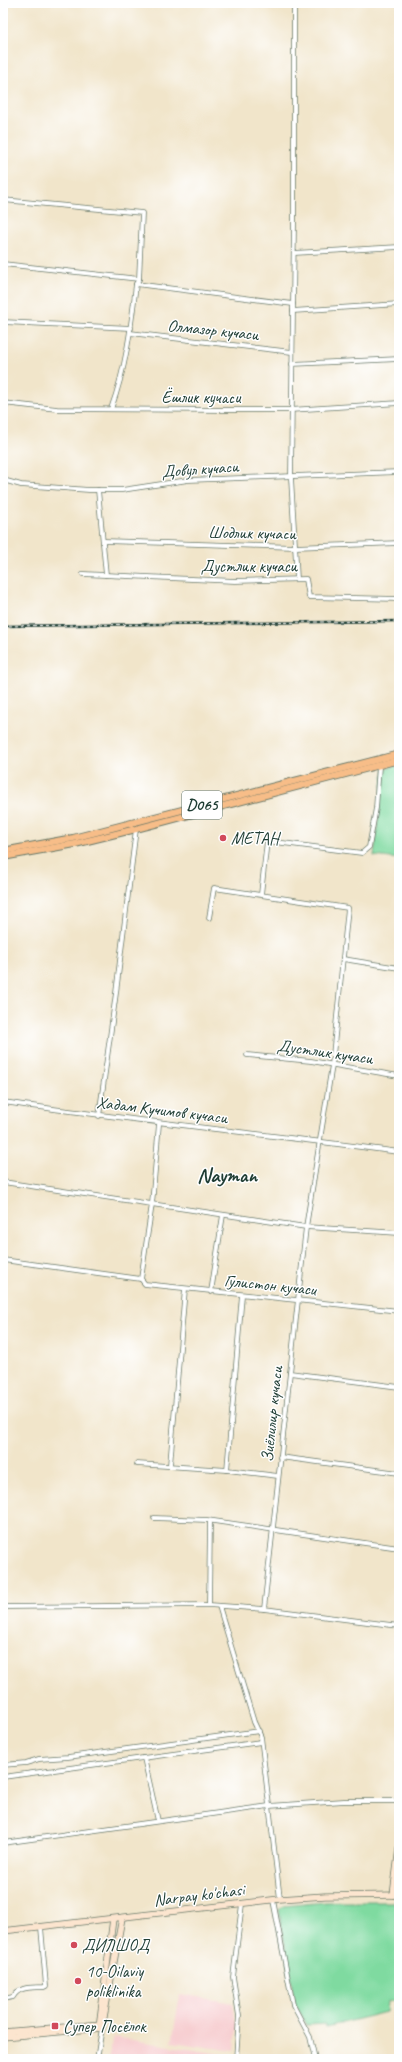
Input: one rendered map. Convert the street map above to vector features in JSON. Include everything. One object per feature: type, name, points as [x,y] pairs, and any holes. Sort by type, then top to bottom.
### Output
[{"type":"main road","name":"D065","points":[[3,851],[73,838],[399,754]]},
{"type":"main road","name":"D065","points":[[3,857],[75,844],[399,760]]},
{"type":"main road","points":[[342,768],[344,775]]},
{"type":"main road","points":[[196,806],[198,813]]},
{"type":"street","points":[[294,3],[294,253],[290,410],[291,478],[297,579]]},
{"type":"street","points":[[3,200],[142,212],[139,279],[136,284],[131,328],[120,383],[111,409]]},
{"type":"street","points":[[294,253],[399,247]]},
{"type":"street","points":[[3,264],[139,279]]},
{"type":"street","points":[[136,284],[293,304]]},
{"type":"street","points":[[293,311],[399,304]]},
{"type":"street","points":[[3,322],[131,328]]},
{"type":"street","name":"Олмазор кучаси","points":[[130,333],[292,352]]},
{"type":"street","points":[[292,364],[399,359]]},
{"type":"street","name":"Ёшлик кучаси","points":[[3,403],[57,409],[290,410],[399,404]]},
{"type":"street","name":"Довул кучаси","points":[[3,480],[21,485],[122,490],[188,480],[291,478],[399,472]]},
{"type":"street","points":[[98,490],[106,575]]},
{"type":"street","name":"Шодлик кучаси","points":[[104,541],[295,547],[399,543]]},
{"type":"street","name":"Дустлик кучаси","points":[[84,574],[235,581],[306,579],[309,597],[399,599]]},
{"type":"street","points":[[209,918],[214,888],[261,894],[267,841],[362,853],[367,851],[369,848],[376,808],[379,766]]},
{"type":"street","points":[[99,1116],[136,829]]},
{"type":"street","name":"Зиёлилир кучаси","points":[[261,894],[348,908],[332,1065],[318,1141],[297,1300],[290,1373],[271,1531],[264,1609]]},
{"type":"street","points":[[343,959],[399,968]]},
{"type":"street","name":"Дустлик кучаси","points":[[247,1055],[311,1061],[399,1076]]},
{"type":"street","name":"Хадам Кучимов кучаси","points":[[3,1102],[158,1124],[318,1141],[399,1152]]},
{"type":"street","points":[[140,1279],[152,1204],[158,1124]]},
{"type":"street","points":[[3,1182],[306,1227],[399,1233]]},
{"type":"street","points":[[211,1292],[223,1215]]},
{"type":"street","name":"Гулистон кучаси","points":[[3,1260],[140,1279],[145,1284],[399,1311]]},
{"type":"street","points":[[170,1465],[185,1289]]},
{"type":"street","points":[[227,1470],[242,1295]]},
{"type":"street","points":[[290,1373],[399,1387]]},
{"type":"street","points":[[280,1457],[399,1473]]},
{"type":"street","points":[[137,1464],[170,1465],[278,1476]]},
{"type":"street","points":[[154,1518],[210,1521],[271,1531],[399,1548]]},
{"type":"street","points":[[209,1605],[210,1521]]},
{"type":"street","points":[[3,1607],[209,1605],[264,1609],[399,1626]]},
{"type":"street","points":[[219,1606],[254,1722],[259,1731],[280,1900]]},
{"type":"street","points":[[3,1765],[26,1763],[38,1759],[68,1757],[259,1731]]},
{"type":"street","points":[[3,1777],[261,1742]]},
{"type":"street","points":[[144,1758],[158,1821]]},
{"type":"street","points":[[3,1843],[269,1806],[344,1801],[399,1801]]},
{"type":"street","points":[[396,1895],[399,1848]]},
{"type":"street","name":"Narpay ko'chasi","points":[[3,1931],[273,1900],[325,1896],[396,1895]]},
{"type":"street","points":[[273,1900],[293,2005],[310,2037],[315,2059]]},
{"type":"street","points":[[236,2059],[238,2016],[233,1977],[242,1904]]},
{"type":"street","points":[[97,2059],[113,1918]]},
{"type":"street","points":[[101,2027],[122,1918]]},
{"type":"street","points":[[3,1999],[13,1997],[20,1989],[46,1986],[41,1926]]},
{"type":"street","points":[[3,2032],[101,2027]]},
{"type":"street","points":[[3,2037],[101,2027]]},
{"type":"shaded area","points":[[180,1994],[233,2003],[236,2026],[234,2051],[172,2042]]},
{"type":"shaded area","points":[[114,2037],[232,2056],[232,2059],[108,2059]]},
{"type":"green space","points":[[399,765],[399,859],[374,856],[384,769]]},
{"type":"green space","points":[[326,1902],[399,1902],[399,2000],[387,2002],[386,2012],[326,2027],[326,2024],[307,2025],[295,2004],[279,1910],[283,1906]]},
{"type":"railway","points":[[3,626],[399,621]]},
{"type":"place","name":"МЕТАН","points":[[223,838]]},
{"type":"place","name":"ДИЛШОД","points":[[74,1945]]},
{"type":"place","name":"10-Oilaviy poliklinika","points":[[78,1981]]},
{"type":"place","name":"Супер Посёлок","points":[[55,2026]]},
{"type":"district","name":"Nayman","points":[[227,1175]]}]
